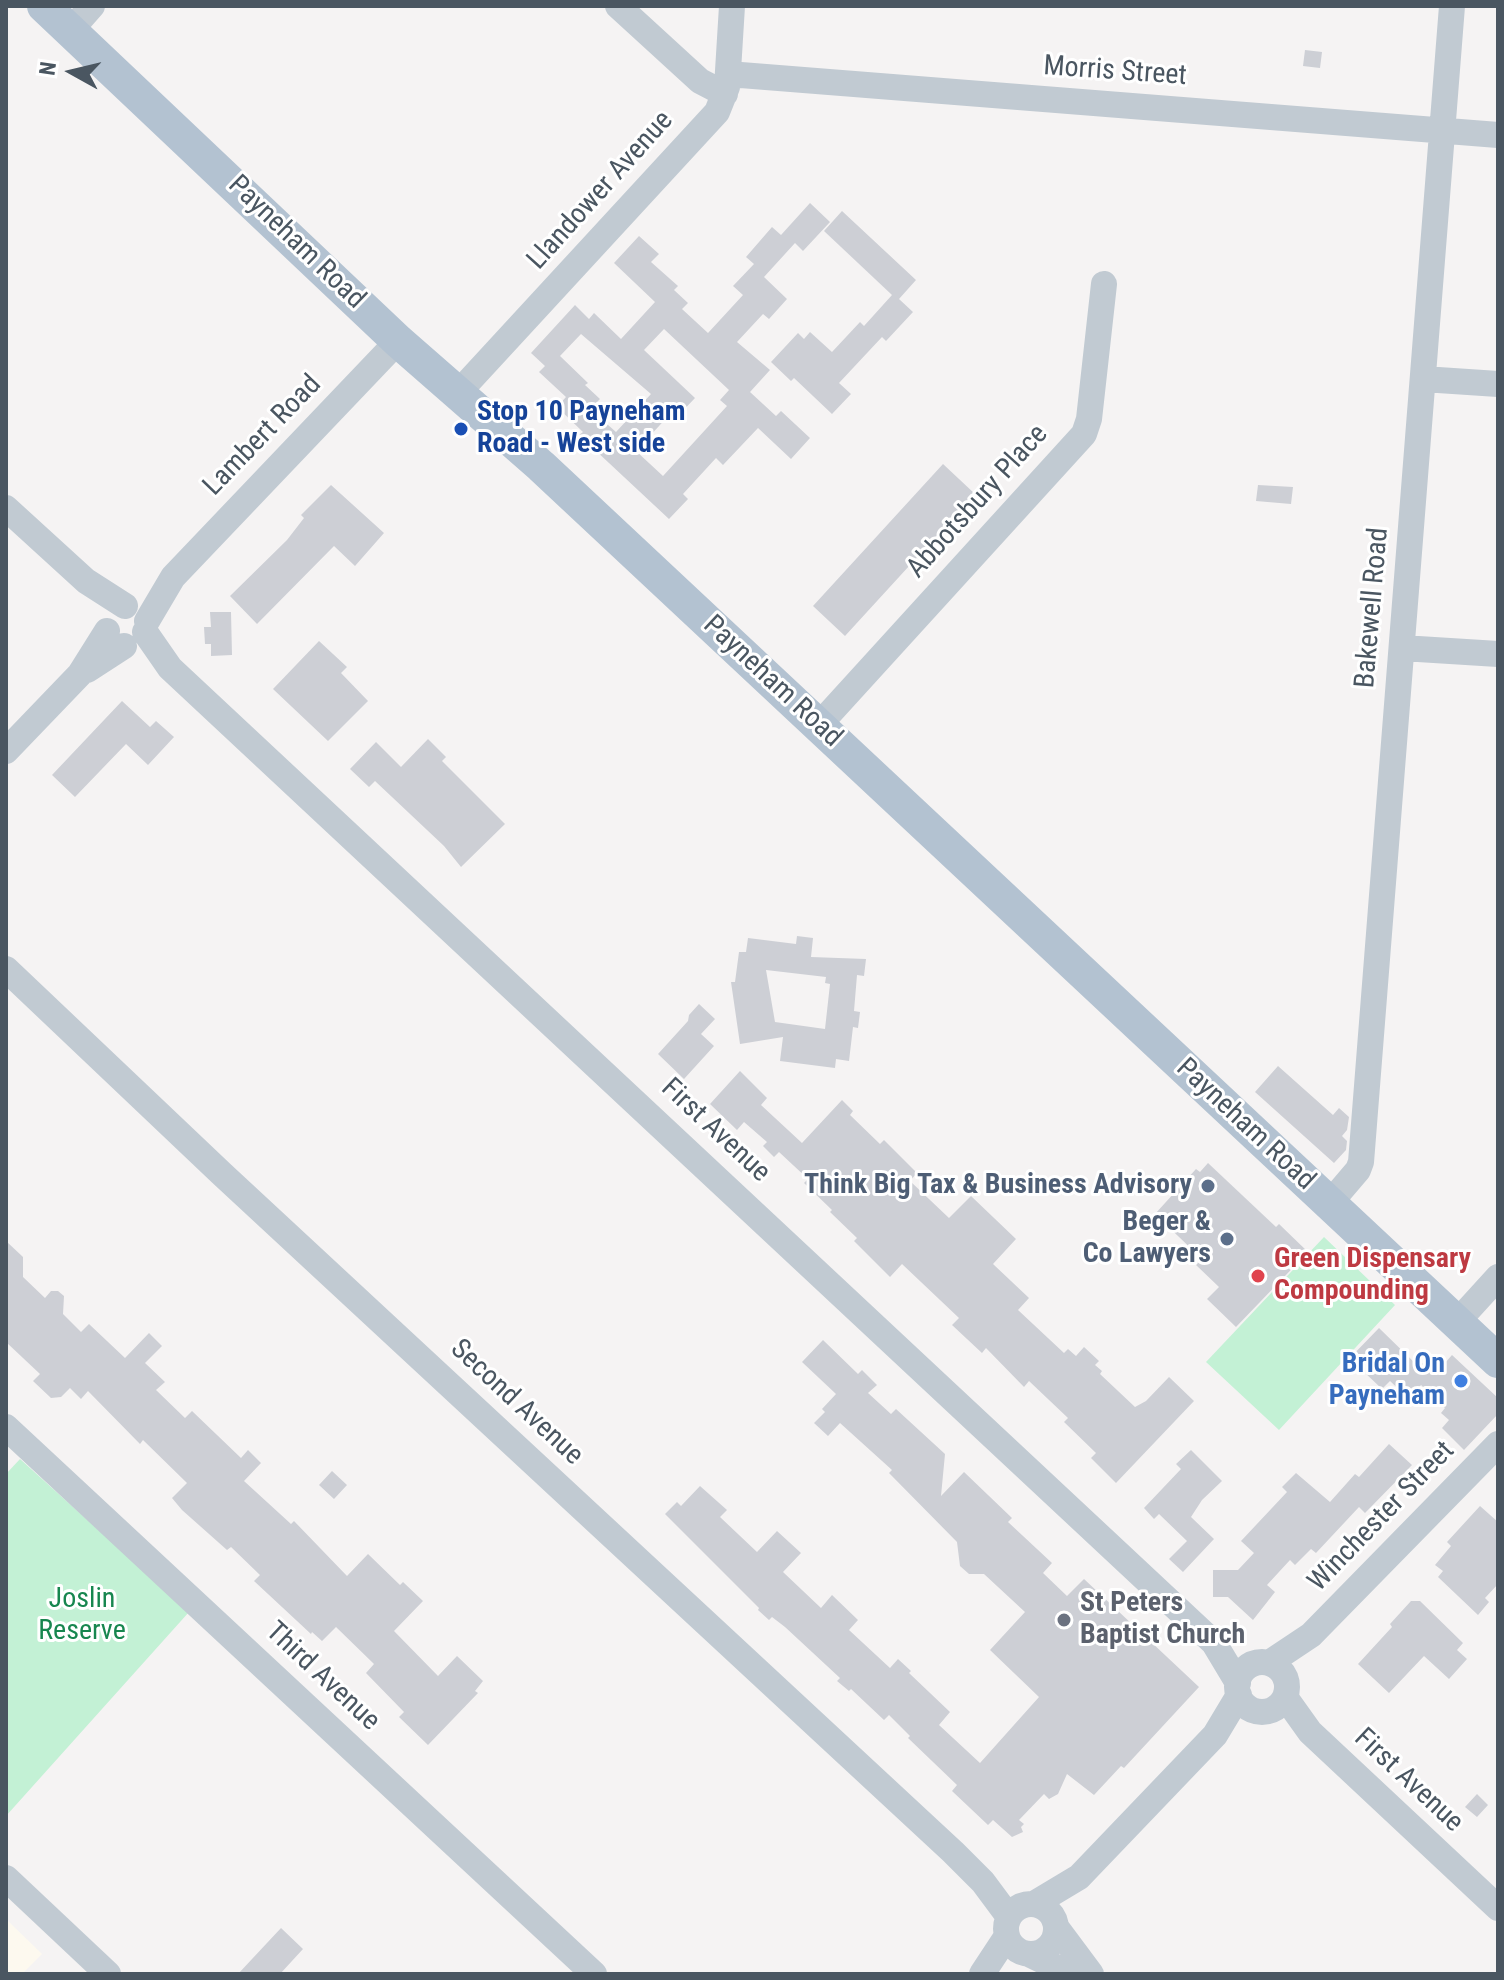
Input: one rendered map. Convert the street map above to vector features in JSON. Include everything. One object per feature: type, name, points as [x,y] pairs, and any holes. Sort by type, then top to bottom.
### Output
[{"type":"main road","name":"Payneham Road","points":[[44,6],[81,18],[398,341],[541,466],[1498,1361]]},
{"type":"street","points":[[618,6],[700,81],[726,84],[732,6]]},
{"type":"street","name":"Bakewell Road","points":[[1329,1204],[1358,1170],[1361,1162],[1452,6]]},
{"type":"street","name":"Morris Street","points":[[726,84],[1498,135]]},
{"type":"street","name":"Llandower Avenue","points":[[458,393],[717,112],[726,84]]},
{"type":"street","name":"Abbotsbury Place","points":[[818,726],[1084,434],[1089,419],[1104,284]]},
{"type":"street","name":"Lambert Road","points":[[6,751],[398,341]]},
{"type":"street","points":[[1423,379],[1498,384]]},
{"type":"street","name":"First Avenue","points":[[6,508],[86,581],[170,668],[1498,1908]]},
{"type":"street","points":[[1402,648],[1498,654]]},
{"type":"street","name":"Second Avenue","points":[[6,969],[1018,1915]]},
{"type":"street","points":[[1457,1322],[1498,1277]]},
{"type":"street","name":"Third Avenue","points":[[6,1427],[594,1974]]},
{"type":"street","name":"Winchester Street","points":[[982,1974],[1018,1915],[1079,1877],[1498,1444]]},
{"type":"street","name":"Winchester Street","points":[[1056,1926],[1079,1877]]},
{"type":"street","points":[[6,1878],[108,1974]]},
{"type":"street","points":[[1070,1974],[1018,1950],[1018,1915],[1051,1913],[1056,1926],[1091,1974]]},
{"type":"street","points":[[1000,1974],[1028,1954],[1049,1947],[1056,1926]]},
{"type":"shaded area","points":[[6,1919],[42,1954],[22,1974],[6,1974]]},
{"type":"green space","points":[[1324,1237],[1395,1305],[1279,1430],[1206,1362]]},
{"type":"green space","name":"Joslin Reserve","points":[[20,1459],[189,1612],[6,1816],[6,1474]]},
{"type":"building","points":[[1305,50],[1322,52],[1320,68],[1303,66]]},
{"type":"building","points":[[810,203],[830,222],[803,251],[795,243],[764,277],[787,299],[769,319],[763,314],[737,342],[770,370],[750,392],[776,416],[781,411],[810,438],[791,459],[758,428],[723,465],[716,458],[683,494],[688,499],[669,519],[579,435],[583,432],[557,407],[566,397],[539,372],[545,366],[531,353],[575,305],[589,319],[594,313],[621,339],[655,302],[614,263],[639,236],[659,254],[651,262],[678,286],[674,290],[688,303],[682,309],[708,333],[743,295],[733,286],[754,264],[746,257],[772,227],[781,235]],"holes":[[[664,329],[729,390],[720,400],[727,406],[663,476],[636,451],[671,413],[676,418],[695,398],[644,350]],[[581,334],[651,394],[616,432],[590,409],[600,399],[560,356]]]},
{"type":"building","points":[[842,211],[916,280],[899,299],[913,312],[886,341],[882,337],[839,383],[851,394],[832,414],[794,378],[791,381],[771,362],[798,333],[804,339],[810,332],[832,352],[860,322],[864,326],[892,295],[824,231]]},
{"type":"building","points":[[943,464],[975,494],[845,636],[813,606]]},
{"type":"building","points":[[331,485],[384,533],[355,566],[334,546],[257,624],[230,596],[287,540],[304,518],[301,515]]},
{"type":"building","points":[[1258,485],[1293,487],[1291,504],[1256,501]]},
{"type":"building","points":[[210,612],[231,612],[232,655],[211,656],[211,644],[205,644],[204,627],[211,627]]},
{"type":"building","points":[[319,641],[347,667],[341,673],[368,701],[328,741],[273,689]]},
{"type":"building","points":[[122,701],[150,727],[156,721],[174,737],[148,765],[126,744],[75,797],[52,775]]},
{"type":"building","points":[[428,739],[446,757],[442,761],[505,824],[461,867],[444,846],[375,781],[369,787],[350,769],[376,742],[401,767]]},
{"type":"building","points":[[797,936],[813,938],[811,957],[866,959],[864,976],[857,975],[854,1011],[860,1012],[858,1028],[853,1027],[849,1061],[836,1059],[835,1068],[780,1061],[783,1037],[740,1044],[731,982],[735,982],[739,952],[746,952],[748,938],[796,944]],"holes":[[[766,970],[826,977],[825,983],[830,984],[825,1029],[775,1022]]]},
{"type":"building","points":[[699,1004],[715,1019],[701,1034],[714,1046],[684,1079],[658,1054]]},
{"type":"building","points":[[1278,1066],[1333,1115],[1339,1108],[1349,1117],[1347,1130],[1342,1136],[1347,1141],[1346,1150],[1334,1163],[1255,1092]]},
{"type":"building","points":[[740,1071],[767,1098],[761,1105],[802,1143],[842,1100],[853,1111],[850,1115],[880,1144],[884,1140],[917,1173],[910,1181],[949,1218],[971,1196],[1016,1239],[993,1264],[1029,1298],[1018,1310],[1064,1353],[1068,1349],[1076,1356],[1084,1347],[1099,1361],[1095,1365],[1102,1371],[1100,1374],[1135,1407],[1146,1401],[1169,1377],[1194,1401],[1116,1483],[1091,1458],[1096,1453],[1064,1422],[1068,1418],[1029,1381],[1024,1387],[986,1348],[982,1353],[952,1325],[959,1318],[902,1264],[890,1277],[854,1241],[857,1238],[830,1212],[832,1210],[804,1183],[808,1179],[779,1152],[774,1157],[763,1146],[767,1142],[744,1122],[737,1130],[710,1104]]},
{"type":"building","points":[[1208,1163],[1276,1227],[1279,1224],[1308,1252],[1236,1327],[1207,1299],[1219,1287],[1196,1265],[1202,1259],[1155,1214],[1196,1169],[1200,1172]]},
{"type":"building","points":[[6,1241],[23,1257],[23,1277],[45,1298],[51,1291],[58,1291],[64,1296],[63,1314],[81,1332],[89,1324],[125,1358],[149,1333],[162,1346],[145,1363],[165,1382],[156,1390],[185,1418],[192,1411],[241,1458],[248,1450],[261,1463],[244,1481],[291,1524],[294,1521],[347,1576],[368,1554],[400,1585],[403,1582],[423,1601],[394,1631],[438,1676],[457,1656],[483,1681],[475,1691],[478,1693],[428,1745],[399,1717],[404,1712],[366,1673],[374,1664],[336,1627],[322,1641],[311,1634],[254,1581],[260,1575],[231,1547],[227,1550],[182,1510],[172,1498],[187,1483],[143,1440],[140,1444],[88,1391],[81,1399],[70,1388],[61,1397],[51,1398],[33,1381],[40,1374],[6,1342]]},
{"type":"building","points":[[1379,1328],[1418,1366],[1427,1360],[1438,1371],[1452,1355],[1498,1398],[1498,1414],[1464,1450],[1442,1428],[1449,1420],[1441,1413],[1445,1408],[1421,1385],[1409,1399],[1390,1381],[1382,1389],[1363,1371],[1359,1375],[1346,1362]]},
{"type":"building","points":[[823,1340],[858,1374],[862,1370],[877,1385],[868,1393],[891,1414],[896,1409],[945,1454],[941,1496],[964,1472],[1012,1518],[1008,1522],[1052,1563],[1043,1573],[1067,1596],[1084,1579],[1199,1687],[1124,1768],[1121,1766],[1094,1795],[1067,1774],[1058,1794],[1049,1799],[1044,1794],[1019,1820],[1024,1824],[1021,1827],[1023,1832],[1012,1837],[993,1820],[988,1825],[952,1791],[957,1785],[889,1715],[884,1720],[851,1689],[849,1691],[837,1681],[840,1678],[785,1627],[772,1617],[769,1620],[665,1514],[677,1502],[681,1506],[700,1486],[727,1510],[720,1517],[757,1552],[777,1531],[801,1553],[783,1572],[821,1608],[832,1595],[858,1620],[849,1630],[890,1668],[898,1659],[911,1671],[909,1673],[950,1712],[939,1725],[980,1763],[1039,1697],[990,1650],[1025,1612],[984,1574],[969,1574],[960,1566],[957,1542],[889,1473],[892,1470],[840,1423],[828,1436],[814,1423],[836,1394],[802,1362]]},
{"type":"building","points":[[1389,1444],[1412,1465],[1365,1513],[1359,1507],[1316,1553],[1311,1549],[1295,1565],[1290,1560],[1267,1585],[1275,1592],[1253,1620],[1228,1597],[1213,1597],[1213,1570],[1238,1570],[1254,1553],[1241,1541],[1287,1492],[1282,1487],[1296,1473],[1330,1502],[1355,1474],[1359,1477]]},
{"type":"building","points":[[1191,1450],[1222,1481],[1202,1500],[1191,1517],[1214,1539],[1183,1572],[1169,1559],[1187,1541],[1159,1514],[1154,1519],[1144,1508],[1181,1469],[1176,1464]]},
{"type":"building","points":[[332,1471],[347,1485],[334,1499],[319,1485]]},
{"type":"building","points":[[1480,1506],[1498,1522],[1498,1584],[1485,1598],[1489,1602],[1478,1615],[1438,1577],[1443,1571],[1435,1565],[1451,1546],[1447,1542]]},
{"type":"building","points":[[1411,1601],[1420,1601],[1463,1643],[1457,1650],[1467,1659],[1449,1679],[1424,1656],[1389,1693],[1358,1664]]},
{"type":"building","points":[[1477,1794],[1488,1805],[1477,1817],[1465,1807]]},
{"type":"building","points":[[281,1928],[303,1949],[280,1974],[238,1974]]},
{"type":"place","name":"Stop 10 Payneham Road - West side","points":[[461,429]]},
{"type":"place","name":"Think Big Tax & Business Advisory","points":[[1208,1186]]},
{"type":"place","name":"Beger & Co Lawyers","points":[[1227,1239]]},
{"type":"place","name":"Green Dispensary Compounding","points":[[1258,1276]]},
{"type":"place","name":"Bridal On Payneham","points":[[1461,1381]]},
{"type":"place","name":"St Peters Baptist Church","points":[[1064,1620]]}]
